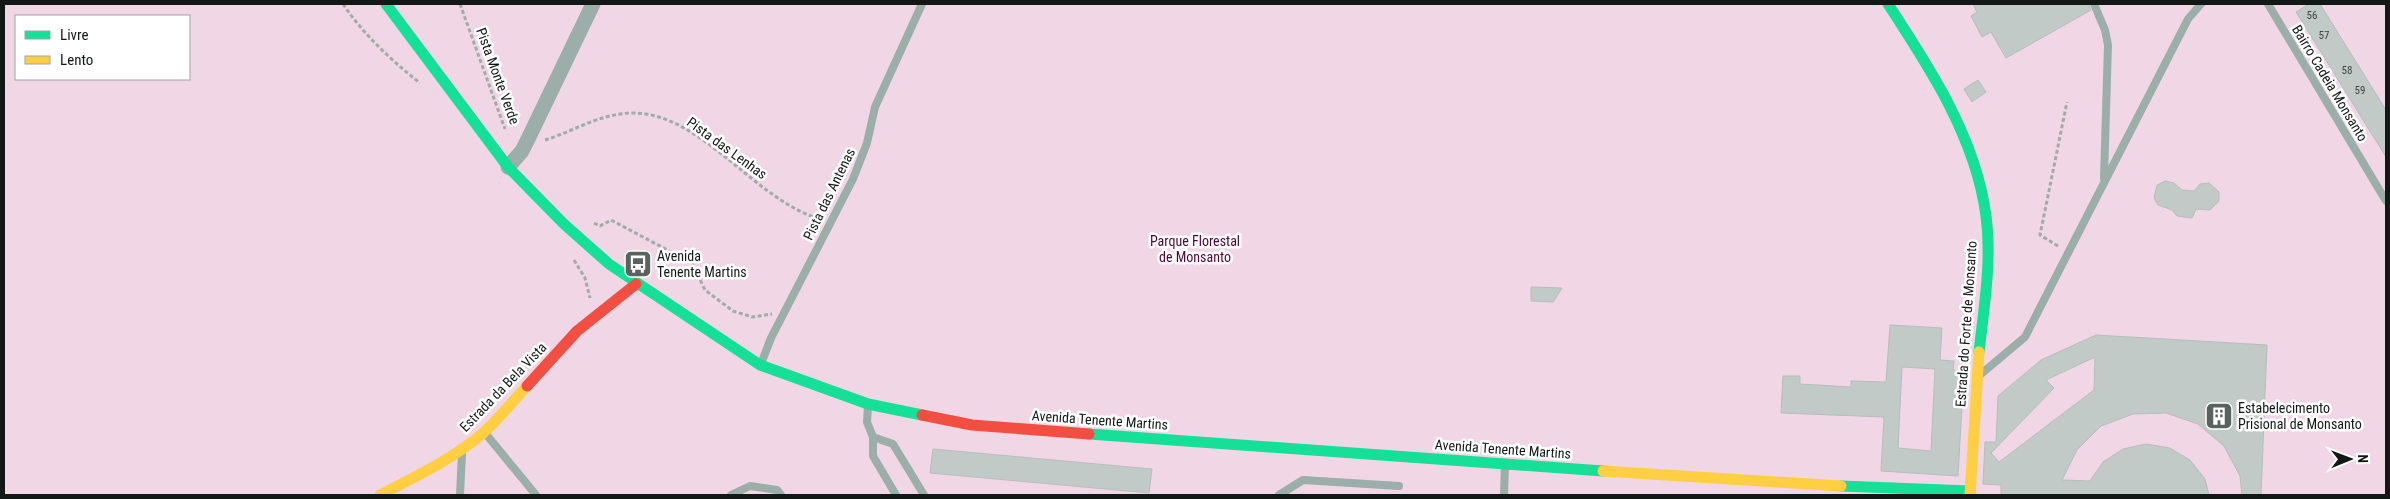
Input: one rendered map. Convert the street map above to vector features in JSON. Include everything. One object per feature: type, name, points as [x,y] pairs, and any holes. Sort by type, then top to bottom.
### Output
[{"type":"street","name":"Avenida Tenente Martins","points":[[386,4],[508,167],[564,224],[609,264],[636,284],[760,365],[868,404],[924,418],[972,425],[1758,482],[1970,493]]},
{"type":"street","points":[[508,167],[522,151],[593,4]]},
{"type":"street","name":"Estrada do Forte de Monsanto","points":[[1888,4],[1961,126],[1983,194],[1988,229],[1987,264],[1985,302],[1976,378],[1970,493]]},
{"type":"street","name":"Estrada da Bela Vista","points":[[380,495],[421,475],[461,445],[484,432],[577,332],[636,284]]},
{"type":"lane","name":"Pista das Antenas","points":[[760,365],[786,308],[853,179],[867,143],[875,107],[922,4]]},
{"type":"lane","points":[[2094,4],[2105,30],[2108,45],[2104,180]]},
{"type":"lane","points":[[1976,378],[2025,337],[2188,19],[2201,4]]},
{"type":"lane","name":"Bairro Cadeia Monsanto","points":[[2268,4],[2386,201]]},
{"type":"lane","points":[[868,404],[867,422],[874,437],[873,456],[896,495]]},
{"type":"lane","points":[[484,432],[536,495]]},
{"type":"lane","points":[[874,437],[893,444],[924,495]]},
{"type":"lane","points":[[460,495],[461,445]]},
{"type":"lane","points":[[1504,495],[1505,464]]},
{"type":"lane","points":[[1279,495],[1303,480],[1399,486]]},
{"type":"lane","points":[[731,495],[750,486],[777,490],[781,495]]},
{"type":"path","points":[[344,4],[352,17],[398,65],[428,89]]},
{"type":"path","name":"Pista Monte Verde","points":[[460,4],[505,130]]},
{"type":"path","points":[[2066,102],[2040,235],[2067,252]]},
{"type":"path","name":"Pista das Lenhas","points":[[522,151],[580,125],[610,115],[632,113],[651,115],[673,123],[710,146],[785,204],[806,215],[830,222]]},
{"type":"path","points":[[589,219],[600,226],[611,220],[692,263],[705,290],[733,311],[752,317],[775,313],[786,308]]},
{"type":"green space","name":"Parque Florestal de Monsanto","points":[[4,4],[2386,4],[2386,495],[4,495]]},
{"type":"building","points":[[1973,4],[2088,4],[2091,10],[2006,58],[1991,32],[1982,37],[1971,16],[1977,12]]},
{"type":"building","points":[[2309,4],[2320,4],[2386,110],[2386,157],[2296,12]]},
{"type":"building","points":[[1978,80],[1986,92],[1972,102],[1964,89]]},
{"type":"building","points":[[2165,181],[2174,183],[2182,190],[2194,191],[2200,184],[2209,183],[2219,192],[2219,201],[2210,210],[2196,209],[2192,218],[2177,216],[2172,210],[2158,205],[2154,198],[2157,185]]},
{"type":"building","points":[[1531,287],[1562,288],[1553,302],[1531,301]]},
{"type":"building","points":[[1890,325],[1942,328],[1940,360],[1954,361],[1953,370],[1964,371],[1958,476],[1881,471],[1884,417],[1781,413],[1783,376],[1800,376],[1800,384],[1851,387],[1851,381],[1886,382]],"holes":[[[1902,367],[1935,369],[1931,451],[1898,448]]]},
{"type":"building","name":"Estabelecimento Prisional de Monsanto","points":[[2096,335],[2267,345],[2261,495],[2242,495],[2240,476],[2224,446],[2198,424],[2166,413],[2133,414],[2101,426],[2077,450],[2062,480],[2090,481],[2103,462],[2123,449],[2146,444],[2170,448],[2190,460],[2205,479],[2209,495],[2001,495],[2001,485],[1983,484],[1985,442],[1996,442],[1998,396],[2041,360]],"holes":[[[2095,357],[2094,390],[1999,462],[1991,453],[2054,388],[2046,380]]]},
{"type":"building","points":[[933,449],[1152,469],[1149,493],[930,473]]},
{"type":"traffic: fast","points":[[386,4],[508,167],[564,224],[609,264],[760,365],[868,404],[922,415]]},
{"type":"traffic: fast","points":[[1888,4],[1920,53],[1949,105],[1962,132],[1981,187],[1988,233],[1988,250],[1987,284],[1979,352]]},
{"type":"traffic: fast","points":[[1089,434],[1603,471]]},
{"type":"traffic: fast","points":[[1841,486],[1970,491]]},
{"type":"traffic: slow","points":[[1970,495],[1979,352]]},
{"type":"traffic: slow","points":[[380,495],[458,452],[494,423],[527,386]]},
{"type":"traffic: slow","points":[[1603,471],[1841,486]]},
{"type":"traffic: jam","points":[[527,386],[577,331],[636,284]]},
{"type":"traffic: jam","points":[[922,415],[972,425],[1089,434]]},
{"type":"place","name":"Avenida Tenente Martins","points":[[638,264]]},
{"type":"place","name":"Estabelecimento Prisional de Monsanto","points":[[2219,416]]}]
